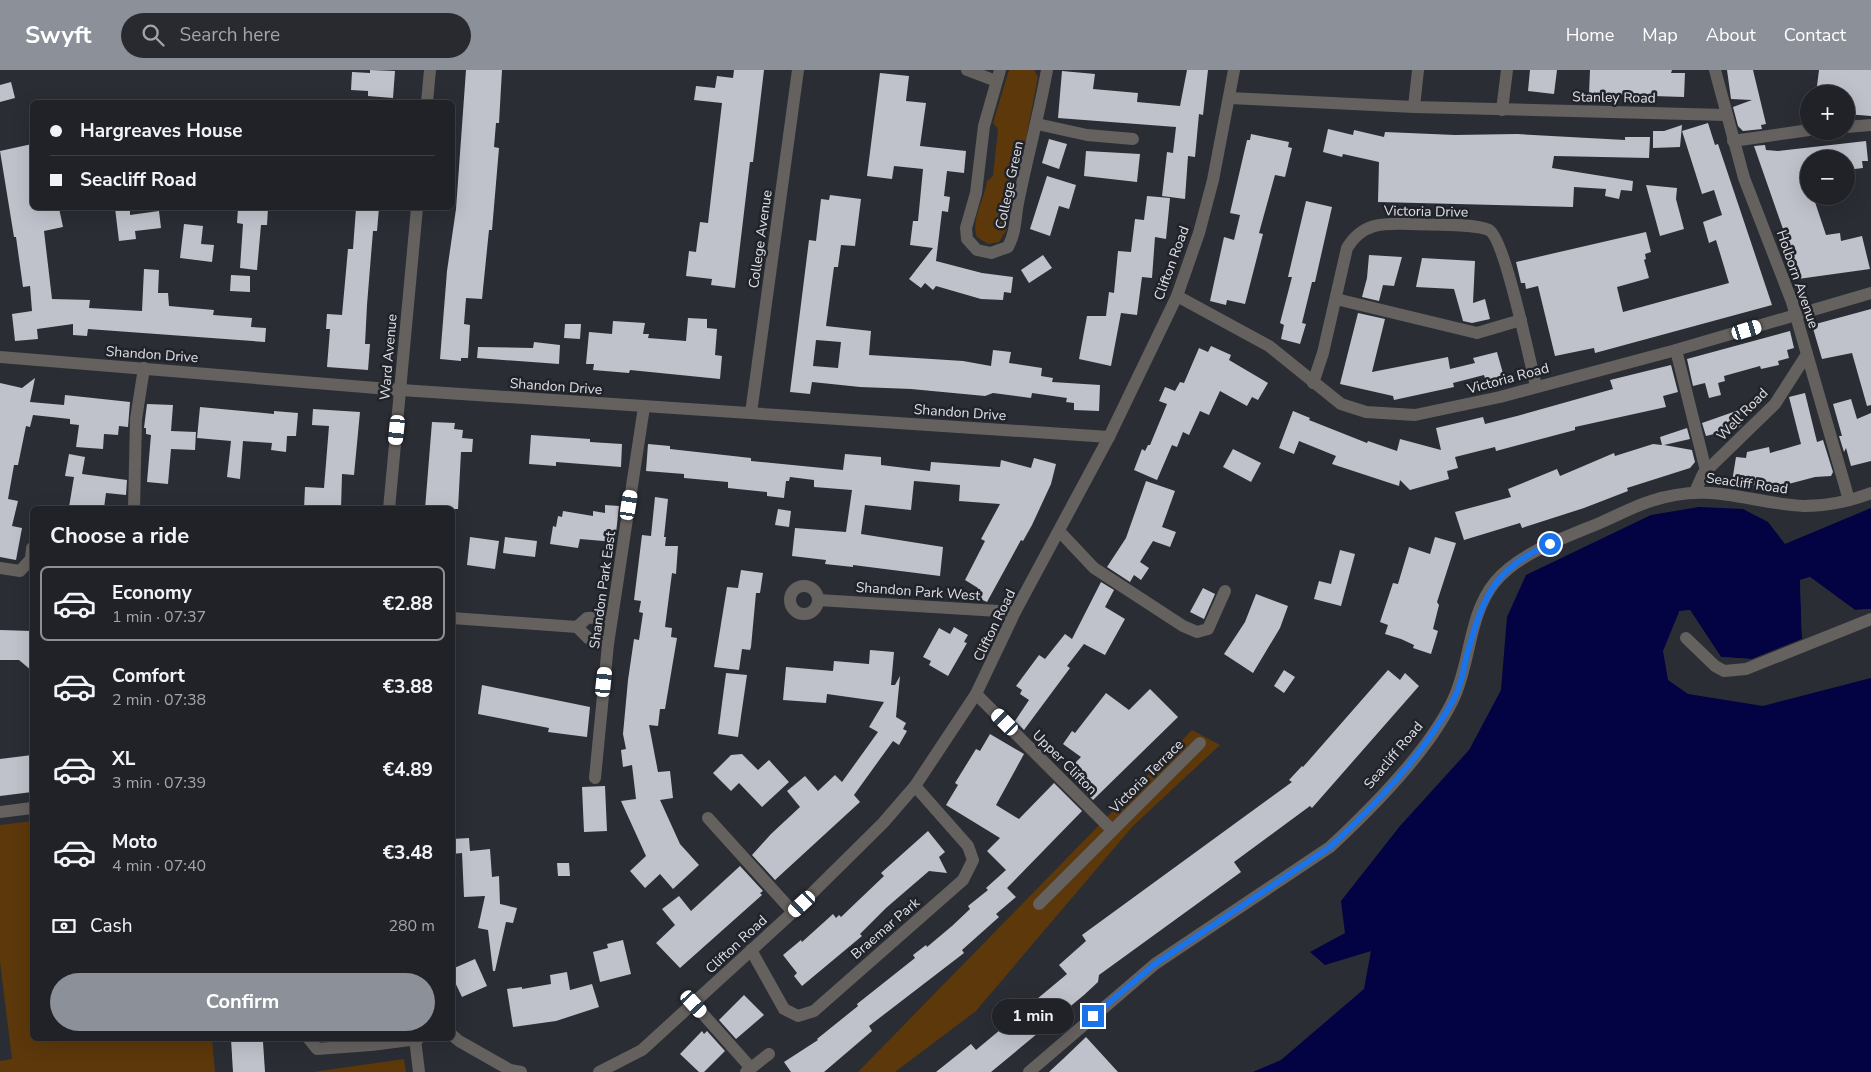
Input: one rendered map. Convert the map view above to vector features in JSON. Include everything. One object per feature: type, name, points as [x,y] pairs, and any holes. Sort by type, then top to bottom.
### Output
[{"type":"street","points":[[427,100],[430,70]]},
{"type":"street","name":"College Avenue","points":[[751,413],[798,70]]},
{"type":"street","name":"College Green","points":[[967,70],[998,76],[984,126],[976,193],[966,228],[967,239],[977,250],[991,253],[1008,247],[1015,235],[1018,204],[1037,124],[1047,70]]},
{"type":"street","name":"Clifton Road","points":[[598,1072],[642,1050],[793,912],[883,823],[915,786],[976,694],[1015,612],[1110,438],[1177,296],[1201,224],[1234,70]]},
{"type":"street","points":[[1414,107],[1418,70]]},
{"type":"street","points":[[1502,110],[1507,70]]},
{"type":"street","name":"Holborn Avenue","points":[[1715,70],[1744,178],[1796,315],[1849,500]]},
{"type":"street","name":"Stanley Road","points":[[1229,98],[1414,107],[1726,115]]},
{"type":"street","points":[[1037,124],[1087,135],[1133,139]]},
{"type":"street","points":[[1855,126],[1871,125]]},
{"type":"street","points":[[1733,141],[1800,131]]},
{"type":"street","name":"Ward Avenue","points":[[389,506],[418,210]]},
{"type":"street","name":"Victoria Drive","points":[[1313,383],[1323,353],[1347,248],[1354,237],[1364,229],[1394,223],[1475,226],[1492,232],[1497,239],[1521,320],[1536,386]]},
{"type":"street","name":"Victoria Road","points":[[1177,296],[1269,346],[1341,404],[1366,412],[1415,415],[1676,350],[1871,293]]},
{"type":"street","points":[[1336,299],[1477,333],[1521,320]]},
{"type":"street","points":[[1676,350],[1706,471]]},
{"type":"street","name":"Well Road","points":[[1695,492],[1706,471],[1775,404],[1807,354]]},
{"type":"street","name":"Shandon Drive","points":[[0,357],[401,390],[1110,438]]},
{"type":"street","points":[[134,506],[136,419],[144,368]]},
{"type":"street","name":"Shandon Park East","points":[[595,778],[608,644],[644,407]]},
{"type":"street","name":"Seacliff Road","points":[[1029,1072],[1155,964],[1330,847],[1351,827],[1424,747],[1453,700],[1478,615],[1496,581],[1533,552],[1652,501],[1695,492],[1722,492],[1805,506],[1826,505],[1871,493]]},
{"type":"street","points":[[1060,532],[1094,568],[1183,626],[1197,632],[1208,629],[1225,591]]},
{"type":"street","points":[[0,568],[20,571],[30,560]]},
{"type":"street","name":"Shandon Park West","points":[[818,600],[1015,612]]},
{"type":"street","points":[[577,627],[587,618],[612,617]]},
{"type":"street","points":[[455,618],[577,627],[588,638],[608,644]]},
{"type":"street","points":[[1686,638],[1715,666],[1724,671],[1746,669],[1871,619]]},
{"type":"street","name":"Upper Clifton","points":[[976,694],[1112,830]]},
{"type":"street","name":"Victoria Terrace","points":[[1039,904],[1200,743]]},
{"type":"street","name":"Braemar Park","points":[[752,950],[784,1009],[798,1016],[814,1011],[963,880],[973,860],[968,846],[915,786]]},
{"type":"street","points":[[0,812],[30,808]]},
{"type":"street","points":[[708,818],[793,912]]},
{"type":"street","points":[[694,1004],[748,1070],[769,1054]]},
{"type":"street","points":[[455,1038],[510,1070],[521,1072]]},
{"type":"street","points":[[311,1041],[317,1049],[396,1041]]},
{"type":"street","points":[[416,1041],[420,1072]]},
{"type":"shaded area","points":[[1009,70],[1034,70],[1038,77],[1026,139],[1017,148],[1003,206],[1008,213],[1007,229],[999,242],[988,244],[977,237],[975,223],[987,181],[993,176],[998,129],[993,123]]},
{"type":"shaded area","points":[[1699,507],[1743,509],[1768,522],[1785,544],[1871,508],[1871,609],[1855,610],[1810,577],[1800,580],[1802,639],[1752,659],[1721,657],[1690,610],[1679,612],[1663,651],[1668,680],[1688,694],[1763,706],[1871,678],[1871,1072],[1253,1072],[1281,1060],[1364,989],[1371,951],[1325,965],[1310,952],[1345,933],[1341,901],[1400,826],[1469,750],[1501,690],[1507,617],[1526,575],[1651,515]]},
{"type":"shaded area","points":[[1192,730],[1220,745],[1133,826],[976,1011],[895,1072],[858,1072]]},
{"type":"shaded area","points":[[30,821],[30,1041],[212,1041],[215,1072],[0,1072],[0,1061],[12,1059],[0,962],[0,825]]},
{"type":"shaded area","points":[[404,1059],[406,1072],[313,1072]]},
{"type":"pier","points":[[1810,577],[1855,610],[1871,609],[1871,611],[1854,613],[1809,580],[1803,582],[1805,639],[1752,662],[1720,659],[1689,613],[1681,614],[1677,622],[1679,611],[1690,610],[1721,657],[1752,659],[1802,639],[1800,580]]},
{"type":"building","points":[[370,70],[395,71],[393,98],[368,96],[368,91],[351,90],[352,72],[370,73]]},
{"type":"building","points":[[466,70],[502,70],[499,123],[496,123],[494,147],[499,148],[492,230],[489,230],[482,299],[466,298],[464,324],[470,325],[468,358],[461,358],[461,361],[440,359],[447,271],[456,209]]},
{"type":"building","points":[[734,70],[764,70],[753,162],[750,162],[735,288],[711,285],[712,279],[686,276],[689,251],[696,252],[700,222],[708,223],[722,103],[694,100],[696,86],[715,88],[717,76],[733,78]]},
{"type":"building","points":[[1187,70],[1208,70],[1203,115],[1199,114],[1195,157],[1188,156],[1185,199],[1162,196],[1167,152],[1173,153],[1176,127],[1058,118],[1062,71],[1095,74],[1093,89],[1138,93],[1137,102],[1180,106]]},
{"type":"building","points":[[1530,70],[1557,70],[1554,94],[1528,91]]},
{"type":"building","points":[[1590,70],[1672,70],[1671,73],[1685,73],[1684,97],[1589,94]]},
{"type":"building","points":[[1727,70],[1753,70],[1766,124],[1761,125],[1762,129],[1743,131],[1738,126],[1733,107],[1752,100],[1731,99]]},
{"type":"building","points":[[1819,70],[1871,70],[1871,116],[1855,115],[1855,85],[1817,85]]},
{"type":"building","points":[[880,73],[909,76],[906,101],[926,103],[920,146],[966,151],[964,173],[947,171],[944,196],[950,197],[948,212],[942,211],[936,261],[982,273],[1013,277],[1011,293],[1004,292],[1003,300],[981,299],[936,286],[933,290],[925,283],[921,288],[909,279],[933,248],[910,245],[913,221],[918,221],[923,169],[894,166],[892,179],[867,176]]},
{"type":"building","points":[[11,82],[15,98],[0,102],[0,85]]},
{"type":"building","points":[[1708,123],[1715,145],[1718,144],[1772,305],[1595,353],[1594,348],[1555,356],[1538,286],[1526,289],[1525,283],[1521,283],[1516,262],[1646,232],[1651,252],[1645,254],[1646,259],[1644,260],[1649,278],[1617,287],[1623,312],[1729,283],[1716,240],[1709,243],[1703,222],[1722,215],[1714,190],[1702,194],[1682,131]]},
{"type":"building","points":[[1682,125],[1680,147],[1653,148],[1653,131],[1664,131]]},
{"type":"building","points":[[1328,129],[1353,135],[1354,130],[1384,137],[1385,132],[1455,135],[1517,134],[1625,140],[1625,137],[1650,137],[1649,158],[1554,156],[1552,168],[1633,181],[1632,191],[1621,190],[1619,199],[1605,196],[1606,189],[1574,187],[1573,207],[1378,202],[1379,162],[1343,154],[1342,157],[1323,152]]},
{"type":"building","points":[[1251,134],[1289,142],[1288,147],[1292,148],[1285,177],[1275,175],[1259,233],[1263,234],[1245,304],[1227,300],[1226,305],[1210,301],[1224,237],[1234,240],[1240,215],[1230,213],[1247,140],[1250,140]]},
{"type":"building","points":[[1049,139],[1067,144],[1059,169],[1042,163]]},
{"type":"building","points":[[1866,141],[1868,161],[1862,161],[1863,168],[1855,169],[1855,150],[1800,150],[1800,205],[1816,205],[1826,235],[1840,233],[1841,241],[1862,236],[1870,269],[1798,279],[1790,249],[1754,146],[1765,145],[1766,150],[1778,151]]},
{"type":"building","points":[[30,144],[30,210],[59,210],[63,227],[44,231],[52,299],[90,300],[89,308],[142,311],[144,269],[159,270],[158,293],[168,293],[169,306],[214,310],[213,315],[252,318],[251,327],[266,328],[265,342],[88,329],[87,336],[73,335],[73,324],[37,329],[38,339],[15,341],[12,314],[32,311],[30,286],[23,287],[0,151]]},
{"type":"building","points":[[1086,151],[1140,154],[1137,182],[1084,176]]},
{"type":"building","points":[[1047,176],[1076,185],[1069,209],[1059,206],[1050,236],[1030,229]]},
{"type":"building","points":[[1646,185],[1677,188],[1676,199],[1684,229],[1660,236]]},
{"type":"building","points":[[830,195],[861,199],[855,246],[841,245],[838,267],[834,267],[826,326],[871,331],[869,355],[963,361],[991,366],[993,350],[1011,352],[1009,363],[1042,368],[1041,376],[1053,378],[1052,382],[1100,385],[1099,411],[1074,410],[1074,403],[1066,402],[1067,398],[1032,393],[1031,398],[993,393],[985,396],[812,382],[810,394],[790,392],[809,240],[816,241],[821,199],[829,200]],"holes":[[[816,340],[841,342],[838,368],[813,366]]]},
{"type":"building","points":[[1147,196],[1170,198],[1166,239],[1155,237],[1152,278],[1142,277],[1137,315],[1121,313],[1111,366],[1079,359],[1087,316],[1106,316],[1109,292],[1114,293],[1118,251],[1131,252],[1135,219],[1144,220]]},
{"type":"building","points":[[1306,201],[1332,207],[1315,282],[1312,282],[1302,323],[1306,324],[1300,344],[1281,339],[1284,325],[1280,323],[1292,277],[1288,277]]},
{"type":"building","points":[[115,210],[130,210],[130,215],[159,211],[161,228],[135,231],[136,239],[119,241]]},
{"type":"building","points":[[238,210],[268,210],[267,225],[261,225],[257,270],[240,268],[243,224],[237,223]]},
{"type":"building","points":[[356,210],[379,210],[377,231],[373,231],[367,305],[365,344],[370,344],[368,370],[327,367],[330,329],[326,329],[327,314],[342,315],[348,249],[353,249]]},
{"type":"building","points":[[184,224],[203,226],[201,244],[214,245],[212,262],[180,258]]},
{"type":"building","points":[[1043,255],[1052,268],[1029,283],[1021,270]]},
{"type":"building","points":[[1369,255],[1402,257],[1394,286],[1383,285],[1379,301],[1362,297],[1367,278]]},
{"type":"building","points":[[1422,258],[1475,261],[1473,303],[1485,299],[1490,319],[1472,323],[1463,321],[1454,289],[1416,287]]},
{"type":"building","points":[[231,275],[250,276],[250,292],[230,291]]},
{"type":"building","points":[[1871,309],[1871,405],[1867,406],[1852,353],[1822,359],[1812,325]]},
{"type":"building","points":[[1358,313],[1385,319],[1372,372],[1448,357],[1450,369],[1475,363],[1473,358],[1497,352],[1504,377],[1486,381],[1484,375],[1453,383],[1454,387],[1394,400],[1393,396],[1340,384]]},
{"type":"building","points":[[688,318],[707,319],[707,328],[717,329],[715,355],[722,356],[720,379],[630,370],[629,373],[593,370],[594,364],[586,364],[589,332],[612,334],[613,321],[645,323],[643,334],[649,334],[648,338],[686,341]]},
{"type":"building","points":[[565,324],[581,324],[580,339],[564,338]]},
{"type":"building","points":[[1790,331],[1794,348],[1787,350],[1789,358],[1778,361],[1779,365],[1761,369],[1760,366],[1724,376],[1725,381],[1718,383],[1721,395],[1709,398],[1705,383],[1693,386],[1687,359]]},
{"type":"building","points":[[534,342],[560,345],[559,364],[477,358],[478,347],[533,348]]},
{"type":"building","points":[[1211,346],[1231,355],[1229,360],[1268,383],[1258,400],[1252,397],[1247,406],[1220,391],[1209,415],[1200,411],[1189,435],[1183,432],[1177,447],[1172,445],[1157,480],[1134,470],[1142,449],[1145,451],[1148,445],[1150,445],[1167,404],[1159,401],[1165,387],[1175,391],[1180,382],[1184,383],[1199,348],[1208,352]]},
{"type":"building","points":[[1671,365],[1678,392],[1663,396],[1666,407],[1575,427],[1575,430],[1496,451],[1495,447],[1455,457],[1458,468],[1447,471],[1449,479],[1410,490],[1400,480],[1399,486],[1332,464],[1336,456],[1299,441],[1294,454],[1279,448],[1293,411],[1310,418],[1309,420],[1367,443],[1368,441],[1397,451],[1400,439],[1441,450],[1436,428],[1483,417],[1485,424],[1517,416],[1613,389],[1610,380]]},
{"type":"building","points":[[35,378],[30,402],[64,405],[65,395],[130,402],[128,427],[119,426],[118,435],[104,434],[103,449],[76,447],[79,425],[70,424],[70,419],[33,415],[30,427],[26,426],[18,465],[14,465],[8,499],[18,501],[12,526],[22,528],[16,560],[0,557],[0,383],[22,388]]},
{"type":"building","points":[[1805,393],[1817,442],[1823,440],[1833,472],[1831,476],[1815,477],[1773,488],[1732,482],[1736,457],[1746,458],[1747,452],[1769,447],[1770,453],[1801,444],[1789,397]]},
{"type":"building","points":[[1851,399],[1857,419],[1871,413],[1871,461],[1851,466],[1846,448],[1844,452],[1839,436],[1842,436],[1833,404]]},
{"type":"building","points":[[147,404],[173,405],[171,431],[196,432],[195,450],[171,449],[168,484],[147,482],[151,435],[146,434],[146,428],[144,428]]},
{"type":"building","points":[[200,407],[274,414],[274,411],[298,413],[296,436],[287,436],[286,452],[271,450],[272,443],[243,441],[240,479],[227,477],[231,441],[197,438]]},
{"type":"building","points":[[313,409],[360,412],[354,475],[342,474],[341,506],[304,506],[305,487],[324,488],[329,426],[312,425]]},
{"type":"building","points":[[1739,410],[1742,425],[1738,428],[1706,436],[1702,423]]},
{"type":"building","points":[[432,422],[455,423],[454,429],[463,430],[462,438],[473,439],[472,452],[461,452],[458,509],[455,509],[455,506],[425,506]]},
{"type":"building","points":[[1687,428],[1690,439],[1664,445],[1692,450],[1695,462],[1690,468],[1627,488],[1628,491],[1584,508],[1522,528],[1520,523],[1464,540],[1455,512],[1511,497],[1508,489],[1557,469],[1560,476],[1614,453],[1615,456],[1653,444],[1662,445],[1660,437]]},
{"type":"building","points":[[531,435],[590,439],[590,442],[622,444],[621,467],[556,462],[556,466],[529,464]]},
{"type":"building","points":[[648,444],[670,446],[670,449],[751,458],[751,461],[843,470],[845,454],[881,457],[881,465],[930,471],[931,462],[1000,467],[1001,460],[1031,468],[1034,458],[1056,464],[1051,484],[1032,525],[1023,541],[1021,540],[987,602],[974,596],[978,588],[965,580],[985,541],[981,539],[1000,504],[959,501],[960,485],[914,481],[911,510],[865,505],[861,534],[943,547],[940,576],[853,565],[853,567],[825,564],[826,560],[792,556],[795,528],[846,532],[852,490],[814,487],[814,480],[790,477],[789,481],[786,481],[784,498],[767,496],[767,492],[728,488],[728,482],[684,478],[684,474],[646,471]]},
{"type":"building","points":[[1233,449],[1261,463],[1251,482],[1223,467]]},
{"type":"building","points":[[69,454],[85,457],[82,474],[127,480],[126,495],[106,493],[104,506],[69,506],[74,477],[65,476]]},
{"type":"building","points":[[1146,481],[1175,491],[1162,527],[1176,532],[1170,547],[1153,541],[1140,562],[1149,568],[1141,580],[1134,575],[1130,582],[1107,567],[1126,538]]},
{"type":"building","points":[[655,497],[668,499],[664,537],[666,537],[665,546],[678,546],[676,574],[672,573],[665,627],[672,628],[671,637],[677,638],[665,709],[660,709],[658,726],[649,725],[658,772],[670,771],[673,798],[660,800],[680,844],[699,865],[673,889],[660,874],[645,888],[630,871],[646,856],[621,801],[636,799],[632,765],[623,767],[621,750],[626,749],[623,734],[628,680],[634,639],[639,640],[643,613],[639,612],[641,601],[634,600],[642,535],[651,536]]},
{"type":"building","points":[[605,505],[619,506],[615,542],[580,539],[578,548],[550,544],[553,526],[556,527],[558,516],[562,517],[563,511],[593,516],[593,511],[605,513]]},
{"type":"building","points":[[778,509],[791,511],[789,527],[775,525]]},
{"type":"building","points":[[470,537],[499,541],[495,569],[467,565]]},
{"type":"building","points":[[505,537],[537,541],[535,557],[503,553]]},
{"type":"building","points":[[1435,537],[1456,543],[1437,602],[1439,605],[1433,629],[1438,631],[1431,654],[1413,648],[1414,645],[1401,639],[1385,634],[1388,625],[1380,622],[1393,583],[1398,584],[1409,547],[1430,554]]},
{"type":"building","points":[[1340,550],[1355,554],[1341,606],[1314,599],[1319,581],[1331,584]]},
{"type":"building","points":[[741,570],[763,573],[760,593],[756,593],[751,647],[750,650],[742,649],[739,670],[714,667],[727,587],[738,588]]},
{"type":"building","points":[[1101,582],[1114,590],[1105,607],[1125,619],[1105,655],[1084,644],[1067,666],[1070,668],[1024,730],[1015,721],[1029,700],[1020,694],[1022,690],[1016,686],[1039,655],[1045,659],[1065,634],[1072,639]]},
{"type":"building","points":[[1203,588],[1215,594],[1204,619],[1190,612]]},
{"type":"building","points":[[1256,594],[1288,606],[1280,628],[1253,673],[1224,654],[1245,622]]},
{"type":"building","points":[[954,627],[968,635],[964,642],[967,643],[948,676],[929,665],[931,661],[923,657],[939,628],[950,634]]},
{"type":"building","points":[[0,630],[30,631],[30,669],[19,660],[0,660]]},
{"type":"building","points":[[870,650],[894,652],[891,685],[895,685],[900,676],[896,717],[906,723],[903,729],[907,731],[899,745],[893,741],[854,795],[860,802],[775,880],[752,855],[800,807],[787,791],[805,776],[818,791],[835,775],[842,782],[878,732],[869,727],[884,702],[827,694],[826,703],[783,700],[786,667],[833,671],[834,661],[869,664]]},
{"type":"building","points":[[1284,670],[1295,677],[1284,693],[1274,686]]},
{"type":"building","points":[[1388,670],[1400,680],[1405,673],[1419,686],[1312,808],[1310,806],[1234,862],[1241,872],[1099,975],[1098,982],[1084,995],[991,1072],[936,1072],[971,1044],[976,1050],[1067,974],[1059,965],[1086,941],[1082,935],[1292,782],[1289,780],[1303,767]]},
{"type":"building","points":[[726,673],[747,675],[738,737],[718,734]]},
{"type":"building","points":[[482,685],[590,707],[587,737],[548,732],[549,728],[478,714]]},
{"type":"building","points":[[1150,689],[1178,717],[1093,800],[1066,772],[1081,757],[1063,744],[1072,731],[1075,733],[1106,693],[1129,710]]},
{"type":"building","points":[[990,734],[1024,754],[996,805],[1019,819],[1054,783],[1082,811],[1007,888],[1016,897],[996,914],[999,917],[962,950],[964,953],[869,1026],[872,1031],[824,1072],[791,1072],[784,1062],[818,1040],[858,1006],[857,1004],[915,958],[913,955],[926,945],[927,947],[952,926],[970,909],[968,906],[988,890],[986,888],[1006,870],[987,851],[1000,838],[946,805],[958,785],[955,783],[976,749],[980,751]]},
{"type":"building","points":[[742,754],[758,770],[769,760],[789,782],[762,807],[739,783],[731,791],[713,773],[731,755]]},
{"type":"building","points":[[30,755],[30,792],[0,796],[0,759]]},
{"type":"building","points":[[605,786],[607,831],[584,832],[582,787]]},
{"type":"building","points":[[928,831],[945,852],[939,857],[947,873],[929,871],[886,908],[860,934],[862,936],[802,986],[794,976],[797,973],[783,955],[801,940],[802,942],[833,914],[836,918],[839,915],[841,917],[884,876],[881,873]]},
{"type":"building","points":[[469,838],[470,851],[490,849],[492,877],[499,876],[500,904],[517,908],[513,923],[506,922],[495,971],[493,971],[488,930],[478,928],[485,896],[464,897],[462,853],[455,854],[455,839]]},
{"type":"building","points":[[557,863],[569,863],[570,876],[558,876]]},
{"type":"building","points":[[740,866],[763,891],[760,893],[762,895],[680,968],[656,943],[675,925],[662,909],[679,896],[691,911]]},
{"type":"building","points":[[623,940],[631,974],[600,982],[593,952],[608,948],[607,944]]},
{"type":"building","points":[[475,959],[487,986],[462,997],[455,982],[455,968]]},
{"type":"building","points":[[567,972],[570,990],[592,984],[599,1007],[556,1021],[513,1027],[507,989],[522,987],[522,989],[551,984],[550,975]]},
{"type":"building","points":[[744,995],[764,1015],[736,1039],[719,1020]]},
{"type":"building","points":[[702,1031],[704,1034],[707,1031],[725,1051],[704,1072],[699,1072],[680,1054]]},
{"type":"building","points":[[1086,1037],[1118,1072],[1049,1072],[1063,1059]]},
{"type":"building","points":[[231,1041],[263,1042],[265,1072],[233,1072]]},
{"type":"route","points":[[1093,1016],[1155,964],[1330,847],[1351,827],[1424,747],[1453,700],[1459,685],[1478,615],[1491,587],[1533,552],[1550,544]]}]
